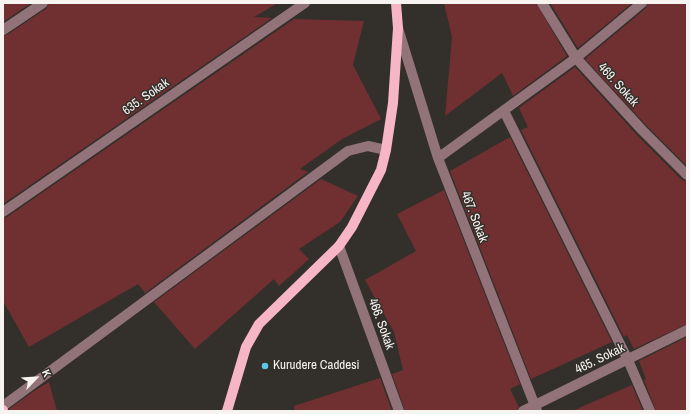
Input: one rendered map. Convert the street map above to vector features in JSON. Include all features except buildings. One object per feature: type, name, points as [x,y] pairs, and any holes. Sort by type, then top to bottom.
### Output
[{"type":"main road","points":[[227,411],[246,347],[259,324],[339,246],[352,227],[381,170],[386,150],[393,104],[398,28],[396,3]]},
{"type":"street","points":[[3,29],[43,3]]},
{"type":"street","name":"635. Sokak","points":[[3,212],[305,3]]},
{"type":"street","name":"469. Sokak","points":[[542,3],[576,58],[642,130],[687,174]]},
{"type":"street","points":[[438,158],[576,58],[642,3]]},
{"type":"street","name":"467. Sokak","points":[[398,28],[438,158],[535,408]]},
{"type":"street","points":[[504,111],[628,360],[650,411]]},
{"type":"street","points":[[3,406],[348,151],[368,146],[386,150]]},
{"type":"street","name":"466. Sokak","points":[[339,246],[399,411]]},
{"type":"street","name":"465. Sokak","points":[[523,411],[535,408],[687,330]]},
{"type":"place","name":"Kurudere Caddesi","points":[[265,366]]}]
